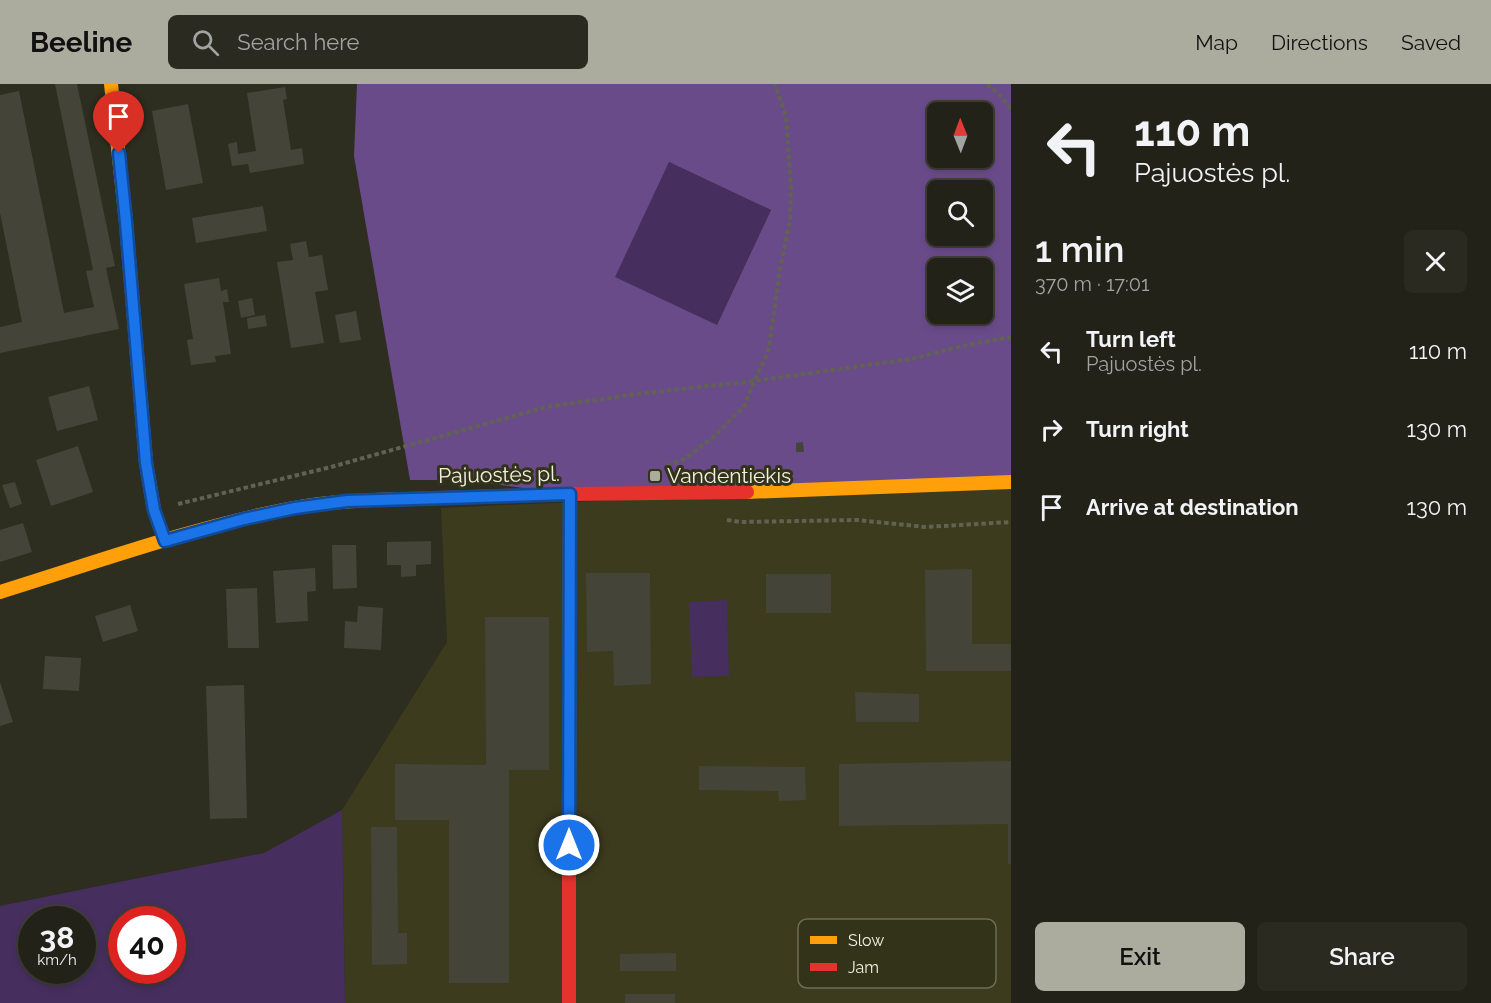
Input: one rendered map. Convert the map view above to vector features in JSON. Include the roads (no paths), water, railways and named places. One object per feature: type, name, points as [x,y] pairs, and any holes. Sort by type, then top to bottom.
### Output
[{"type":"main road","points":[[111,84],[126,222],[146,463],[154,510],[165,541]]},
{"type":"main road","name":"Pajuostės pl.","points":[[0,592],[244,519],[295,508],[347,501],[570,494],[740,492],[1011,482]]},
{"type":"main road","points":[[569,1003],[570,494]]},
{"type":"place","name":"Vandentiekis","points":[[655,476]]}]
